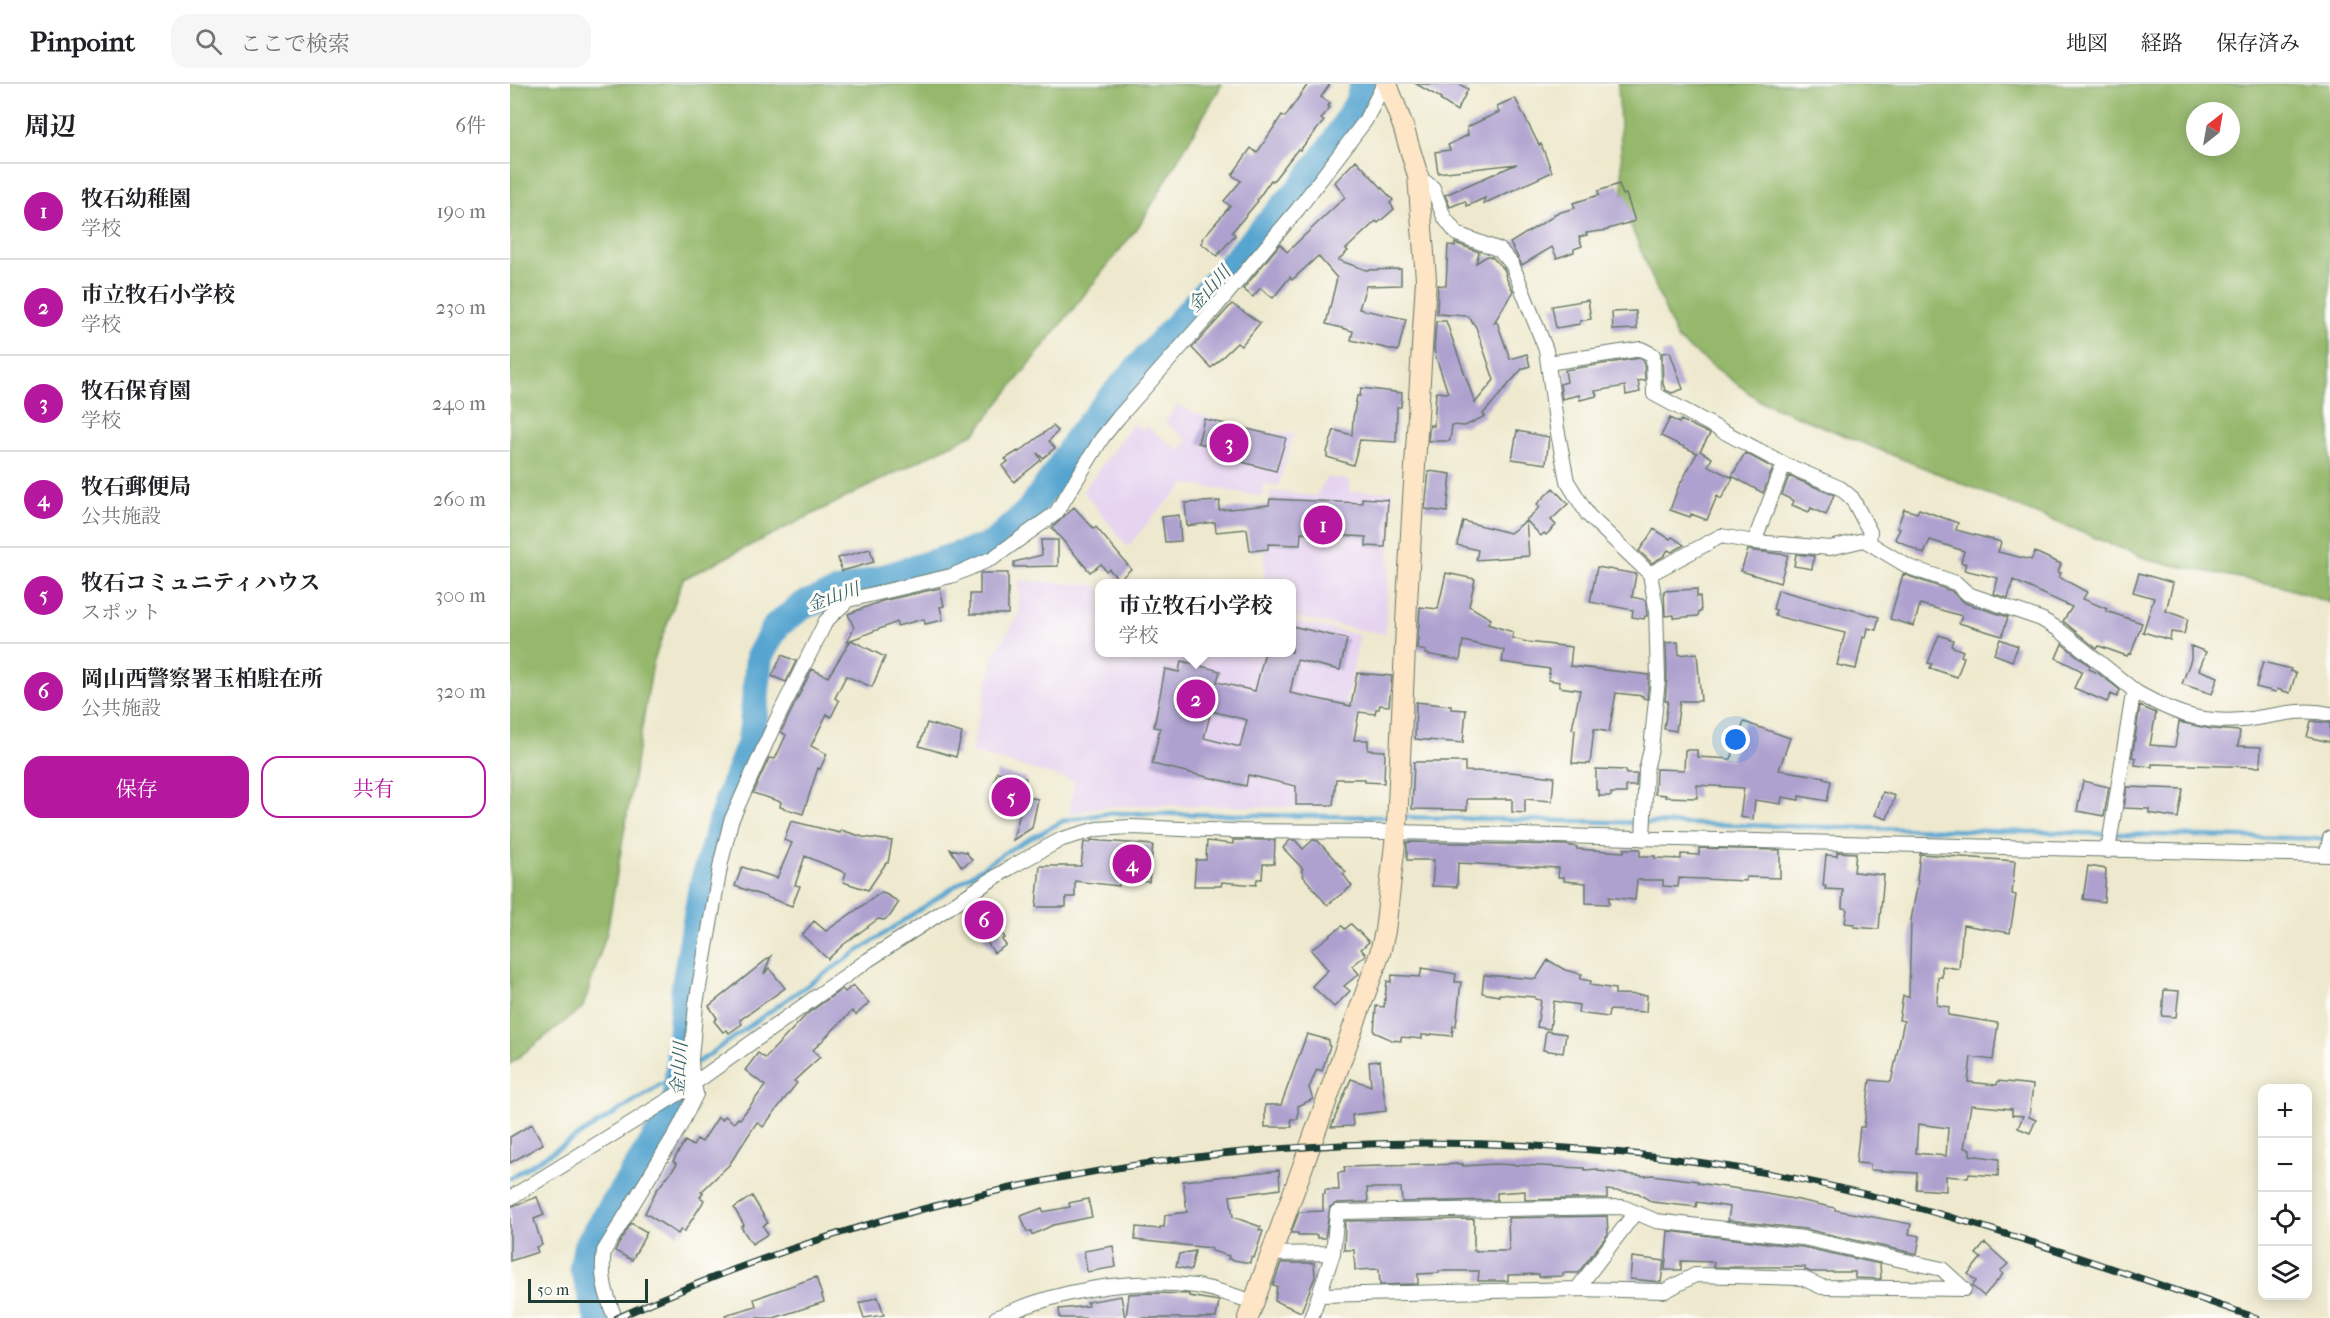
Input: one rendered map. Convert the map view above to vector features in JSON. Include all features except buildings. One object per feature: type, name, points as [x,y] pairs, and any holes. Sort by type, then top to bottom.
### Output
[{"type":"street","points":[[996,1318],[1078,1290],[1142,1284],[1198,1286],[1251,1310],[1380,953],[1385,931],[1397,822],[1407,590],[1426,279],[1418,176],[1403,126],[1385,84]]},
{"type":"street","points":[[615,1318],[601,1269],[604,1251],[679,1128],[696,1095],[691,1082],[691,1059],[701,972],[721,862],[731,821],[775,723],[826,621],[848,600],[951,576],[993,558],[1056,513],[1102,438],[1298,209],[1365,121],[1385,84]]},
{"type":"street","points":[[1418,176],[1433,188],[1444,217],[1457,234],[1500,250],[1512,264],[1546,350],[1557,428],[1568,481],[1588,515],[1650,574],[1656,607],[1658,679],[1651,749],[1646,770],[1644,828]]},
{"type":"street","points":[[1548,363],[1641,349],[1653,355],[1654,394],[1784,464],[1840,488],[1852,498],[1870,532],[1869,543]]},
{"type":"street","points":[[1754,542],[1784,464]]},
{"type":"street","points":[[1650,574],[1721,536],[1754,542],[1830,548],[1864,540],[1909,567],[1956,583],[1968,594],[2041,619],[2058,629],[2136,692],[2169,711],[2198,720],[2242,720],[2303,711],[2330,714]]},
{"type":"street","points":[[2110,839],[2132,700],[2136,692]]},
{"type":"street","points":[[510,1198],[668,1100],[868,960],[1011,867],[1062,839],[1097,829],[1131,827],[1233,831],[1397,822],[2110,839],[2329,848]]},
{"type":"street","points":[[1311,1318],[1319,1295],[1334,1253],[1337,1212],[1623,1207],[1656,1221],[1803,1238],[1942,1269],[1964,1289],[1822,1287],[1802,1278],[1695,1275],[1665,1291],[1577,1289],[1319,1295]]},
{"type":"street","points":[[1577,1289],[1635,1213]]},
{"type":"street","points":[[1271,1254],[1334,1253]]},
{"type":"shaded area","points":[[1177,405],[1202,416],[1259,431],[1294,434],[1278,486],[1265,484],[1262,496],[1186,484],[1152,517],[1128,547],[1083,491],[1133,424],[1142,430],[1146,426],[1180,451],[1188,440],[1165,423]]},
{"type":"shaded area","points":[[1327,477],[1350,481],[1350,492],[1393,491],[1385,634],[1296,618],[1296,579],[1264,579],[1261,510],[1270,506],[1271,491],[1316,496]]},
{"type":"shaded area","points":[[1019,580],[1095,585],[1095,657],[1296,657],[1296,622],[1360,635],[1324,808],[1150,805],[1102,807],[1069,815],[1074,781],[971,752],[995,652],[1019,614]]},
{"type":"green space","points":[[510,84],[1222,84],[1141,223],[975,433],[683,579],[653,663],[607,932],[583,1007],[510,1064],[510,517],[512,509],[510,507]]},
{"type":"green space","points":[[1618,84],[2330,84],[2330,603],[2281,586],[2152,561],[1760,401],[1677,339],[1624,209]]},
{"type":"waterway","name":"金山川","points":[[598,1318],[583,1266],[587,1246],[676,1107],[685,986],[702,887],[728,801],[750,745],[759,657],[777,625],[804,605],[845,590],[992,545],[1029,511],[1077,439],[1111,398],[1303,185],[1332,146],[1358,103],[1364,84]]},
{"type":"waterway","points":[[510,1178],[706,1057],[793,995],[1007,851],[1063,821],[1110,813],[1394,817]]},
{"type":"waterway","points":[[1402,817],[2327,839]]},
{"type":"railway","points":[[617,1318],[753,1263],[892,1218],[1034,1183],[1178,1159],[1323,1146],[1469,1143],[1616,1152],[1761,1172],[1824,1185],[1950,1217],[2012,1236],[2257,1318]]},
{"type":"place","name":"牧石保育園","points":[[1229,443]]},
{"type":"place","name":"牧石幼稚園","points":[[1323,525]]},
{"type":"place","name":"市立牧石小学校","points":[[1196,699]]},
{"type":"place","name":"牧石コミュニティハウス","points":[[1011,797]]},
{"type":"place","name":"牧石郵便局","points":[[1132,864]]},
{"type":"place","name":"岡山西警察署玉柏駐在所","points":[[984,920]]}]
